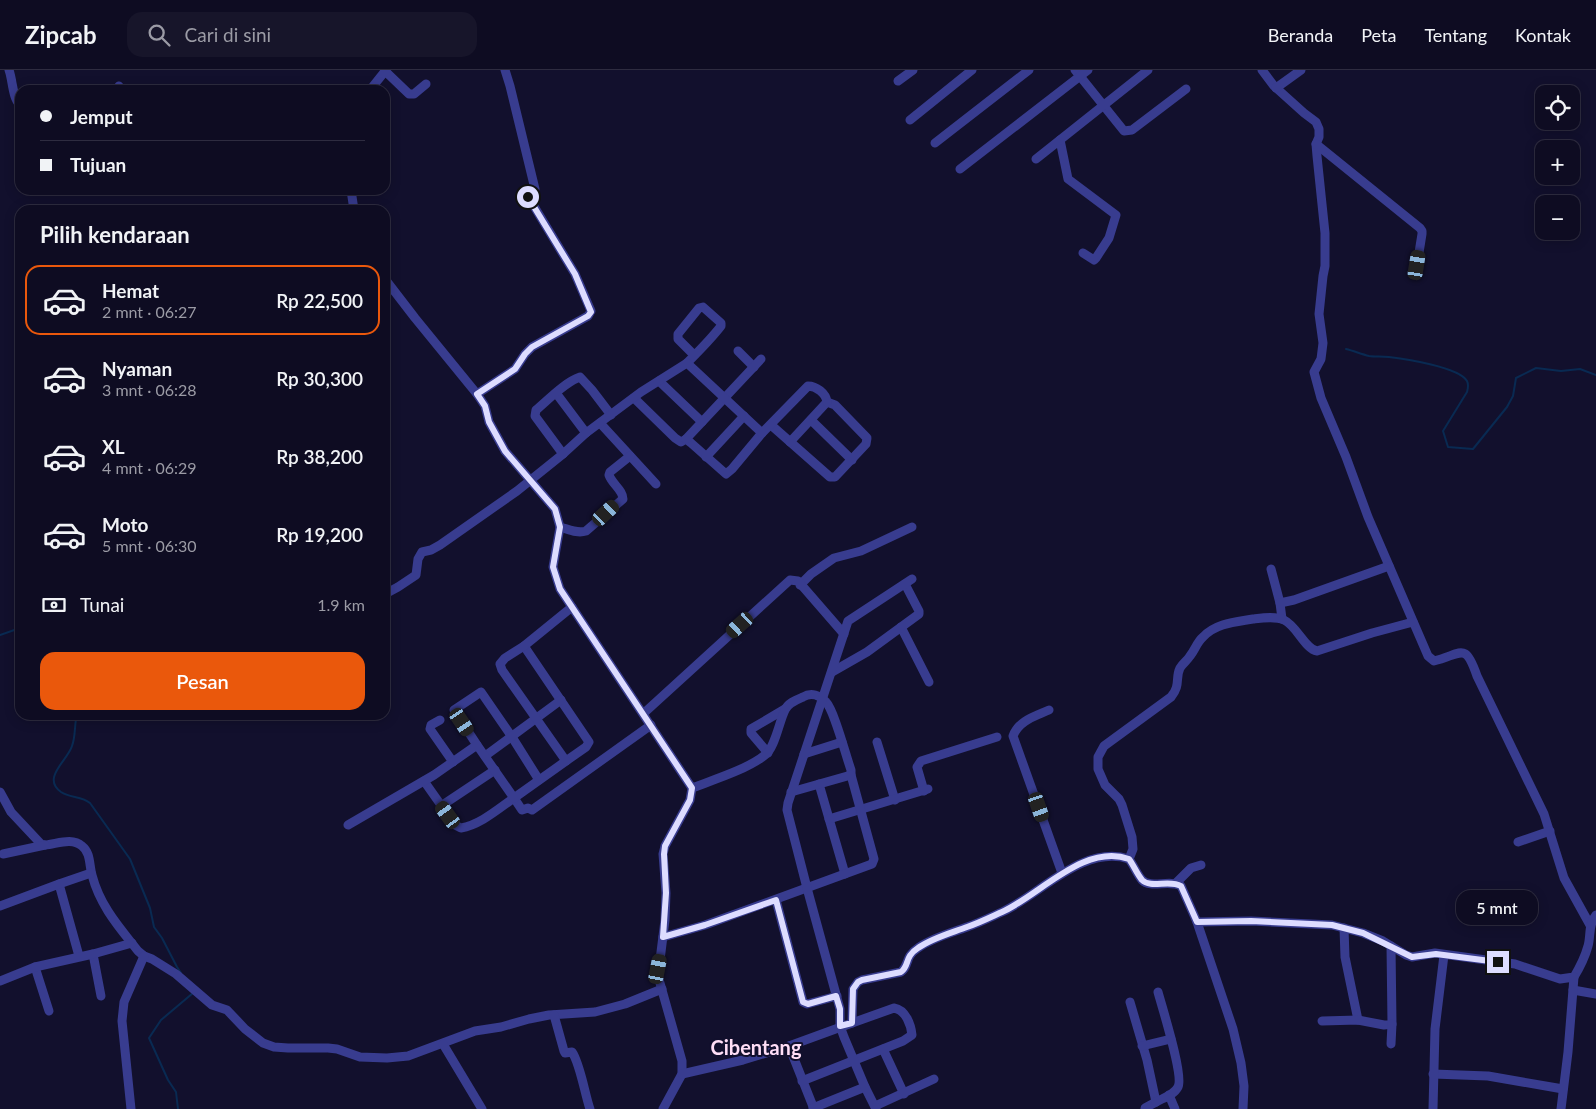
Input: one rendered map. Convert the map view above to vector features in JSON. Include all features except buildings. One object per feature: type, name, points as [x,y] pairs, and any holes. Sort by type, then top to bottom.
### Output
[{"type":"street","points":[[9,70],[15,97]]},
{"type":"street","points":[[374,85],[386,70],[409,94],[414,94],[426,84]]},
{"type":"street","points":[[477,394],[515,369],[532,347],[588,316],[591,311],[575,274],[528,198],[535,189],[505,70]]},
{"type":"street","points":[[898,81],[913,70]]},
{"type":"street","points":[[910,120],[972,70]]},
{"type":"street","points":[[936,143],[1029,70]]},
{"type":"street","points":[[1036,159],[1148,70]]},
{"type":"street","points":[[1262,70],[1276,88],[1316,122],[1319,129],[1316,144],[1325,233],[1325,266],[1319,314],[1323,343],[1321,359],[1314,372],[1321,398],[1368,517],[1430,659],[1436,661],[1460,652],[1469,657],[1544,814],[1564,878],[1590,925]]},
{"type":"street","points":[[1276,88],[1301,70]]},
{"type":"street","points":[[960,169],[1081,72],[1121,130],[1128,131],[1186,89]]},
{"type":"street","points":[[1060,140],[1068,179],[1116,214],[1109,238],[1096,258],[1094,260],[1083,254]]},
{"type":"street","points":[[1316,144],[1420,228],[1422,234],[1417,265]]},
{"type":"street","points":[[390,286],[414,318],[477,394],[485,406],[489,422],[505,451],[555,509],[560,527],[553,567],[560,589],[692,788],[690,800],[665,846],[664,854],[666,893],[658,976],[682,1061],[682,1074],[663,1109]]},
{"type":"street","points":[[390,592],[416,575],[418,559],[422,552],[440,545],[530,481],[586,433],[687,362],[694,355],[722,325],[702,307],[699,308],[678,334],[678,339],[694,355]]},
{"type":"street","points":[[738,351],[754,366]]},
{"type":"street","points":[[634,398],[680,442],[686,439],[761,359]]},
{"type":"street","points":[[687,362],[762,433]]},
{"type":"street","points":[[563,454],[535,415],[536,410],[556,393],[578,377],[581,378],[611,415]]},
{"type":"street","points":[[659,380],[702,422]]},
{"type":"street","points":[[686,439],[725,473],[728,473],[762,433],[808,386],[811,385],[818,389],[825,396],[827,402]]},
{"type":"street","points":[[556,393],[586,433]]},
{"type":"street","points":[[790,442],[827,402]]},
{"type":"street","points":[[771,425],[831,478],[835,477],[866,444],[867,438],[835,405],[827,402]]},
{"type":"street","points":[[706,457],[744,416]]},
{"type":"street","points":[[810,420],[852,460]]},
{"type":"street","points":[[600,423],[656,484]]},
{"type":"street","points":[[560,527],[575,531],[586,531],[623,499],[623,494],[610,480],[609,475],[610,472],[630,456]]},
{"type":"street","points":[[800,585],[811,574],[834,558],[861,551],[912,528]]},
{"type":"street","points":[[1280,603],[1294,600],[1389,566]]},
{"type":"street","points":[[1271,569],[1282,619]]},
{"type":"street","points":[[644,713],[793,580],[798,581],[844,634]]},
{"type":"street","points":[[832,672],[867,652],[918,615],[920,612],[909,582],[850,619],[791,792],[788,810],[840,1009],[840,1026],[875,1108],[934,1079]]},
{"type":"street","points":[[566,761],[501,668],[501,662],[572,607]]},
{"type":"street","points":[[1129,859],[1133,849],[1132,837],[1122,805],[1105,785],[1100,774],[1098,757],[1101,749],[1171,697],[1176,691],[1178,672],[1181,666],[1189,658],[1203,637],[1223,624],[1261,618],[1282,619],[1294,627],[1312,649],[1317,651],[1413,622]]},
{"type":"street","points":[[901,627],[929,682]]},
{"type":"street","points":[[424,781],[455,825],[461,828],[467,827],[481,820],[586,748],[589,742],[524,646]]},
{"type":"street","points":[[539,780],[482,694],[478,693],[454,710],[522,810],[528,808],[532,810],[651,725]]},
{"type":"street","points":[[663,937],[705,925],[871,865],[874,859],[861,809],[842,742],[828,703],[813,694],[807,694],[794,701],[786,709],[751,729],[751,732],[768,753]]},
{"type":"street","points":[[485,756],[561,700]]},
{"type":"street","points":[[692,788],[749,765],[768,753],[786,709]]},
{"type":"street","points":[[1050,710],[1023,722],[1013,736],[1062,873]]},
{"type":"street","points":[[440,720],[431,725],[430,729],[453,762]]},
{"type":"street","points":[[829,819],[926,790],[917,767],[921,761],[997,737]]},
{"type":"street","points":[[804,754],[842,742]]},
{"type":"street","points":[[877,742],[895,800]]},
{"type":"street","points":[[348,826],[424,781],[477,745]]},
{"type":"street","points":[[441,806],[495,770]]},
{"type":"street","points":[[791,792],[851,775]]},
{"type":"street","points":[[819,784],[845,874]]},
{"type":"street","points":[[0,792],[11,812],[45,845]]},
{"type":"street","points":[[1518,842],[1550,831]]},
{"type":"street","points":[[3,854],[68,841],[81,845],[89,857],[91,874],[97,893],[106,910],[144,956],[176,974],[204,1000],[229,1012],[262,1044],[274,1047],[337,1049],[360,1057],[387,1058],[408,1056],[475,1031],[554,1015],[595,1012],[625,1004],[662,988]]},
{"type":"street","points":[[852,1023],[853,989],[858,982],[901,972],[906,967],[910,954],[925,943],[1004,911],[1019,903],[1062,873],[1084,863],[1105,857],[1118,856],[1129,859],[1142,880],[1146,883],[1176,883],[1184,889],[1233,1029],[1244,1086],[1243,1109]]},
{"type":"street","points":[[1176,883],[1191,868],[1201,865]]},
{"type":"street","points":[[0,906],[91,874]]},
{"type":"street","points":[[59,884],[79,956]]},
{"type":"street","points":[[776,900],[803,1002],[808,1004],[836,996]]},
{"type":"street","points":[[1561,1109],[1574,977],[1588,947],[1590,925],[1596,915]]},
{"type":"street","points":[[1197,922],[1332,925],[1363,933],[1412,957],[1436,954],[1516,964],[1560,980],[1574,977]]},
{"type":"street","points":[[1344,928],[1345,957],[1358,1020]]},
{"type":"street","points":[[0,981],[35,967],[132,943]]},
{"type":"street","points":[[1391,946],[1391,1044]]},
{"type":"street","points":[[93,954],[101,996]]},
{"type":"street","points":[[1433,1109],[1434,1029],[1444,955]]},
{"type":"street","points":[[131,1109],[122,1021],[124,1002],[144,956]]},
{"type":"street","points":[[35,967],[49,1011]]},
{"type":"street","points":[[1573,990],[1596,994]]},
{"type":"street","points":[[1144,1109],[1175,1092],[1180,1084],[1178,1068],[1158,992]]},
{"type":"street","points":[[1130,1002],[1156,1102]]},
{"type":"street","points":[[682,1074],[743,1060],[789,1046],[894,1008],[899,1009],[907,1018],[912,1035],[903,1041],[802,1081]]},
{"type":"street","points":[[554,1015],[565,1053],[572,1052],[576,1058],[584,1094],[590,1109]]},
{"type":"street","points":[[1322,1021],[1358,1020],[1384,1025],[1392,1024]]},
{"type":"street","points":[[1142,1046],[1171,1039]]},
{"type":"street","points":[[443,1044],[482,1109]]},
{"type":"street","points":[[789,1046],[814,1109],[865,1087]]},
{"type":"street","points":[[883,1049],[904,1094]]},
{"type":"street","points":[[1433,1074],[1488,1076],[1563,1089]]},
{"type":"street","points":[[1169,1095],[1174,1109]]},
{"type":"waterway","points":[[1346,349],[1369,356],[1397,358],[1431,364],[1462,376],[1467,381],[1468,389],[1443,431],[1448,447],[1473,449],[1507,407],[1513,396],[1516,378],[1536,368],[1561,371],[1580,369],[1596,375]]},
{"type":"waterway","points":[[0,635],[15,630]]},
{"type":"waterway","points":[[76,720],[72,746],[55,775],[56,787],[65,794],[90,803],[130,859],[150,908],[154,927],[181,973]]},
{"type":"waterway","points":[[178,1109],[176,1092],[168,1080],[149,1038],[161,1020],[193,993]]},
{"type":"district","name":"Cibentang","points":[[756,1048]]},
{"type":"route","points":[[528,197],[575,274],[591,312],[588,316],[532,347],[515,369],[477,394],[485,406],[489,422],[505,451],[555,509],[560,527],[553,567],[560,589],[692,788],[690,800],[665,846],[666,893],[663,937],[705,925],[776,900],[803,1002],[808,1004],[836,996],[840,1009],[840,1026],[852,1023],[853,989],[858,982],[901,972],[906,967],[910,954],[925,943],[1004,911],[1076,866],[1095,859],[1118,856],[1129,859],[1142,880],[1146,883],[1170,882],[1181,886],[1184,889],[1197,922],[1251,921],[1332,925],[1363,933],[1412,957],[1436,954],[1498,962]]}]
